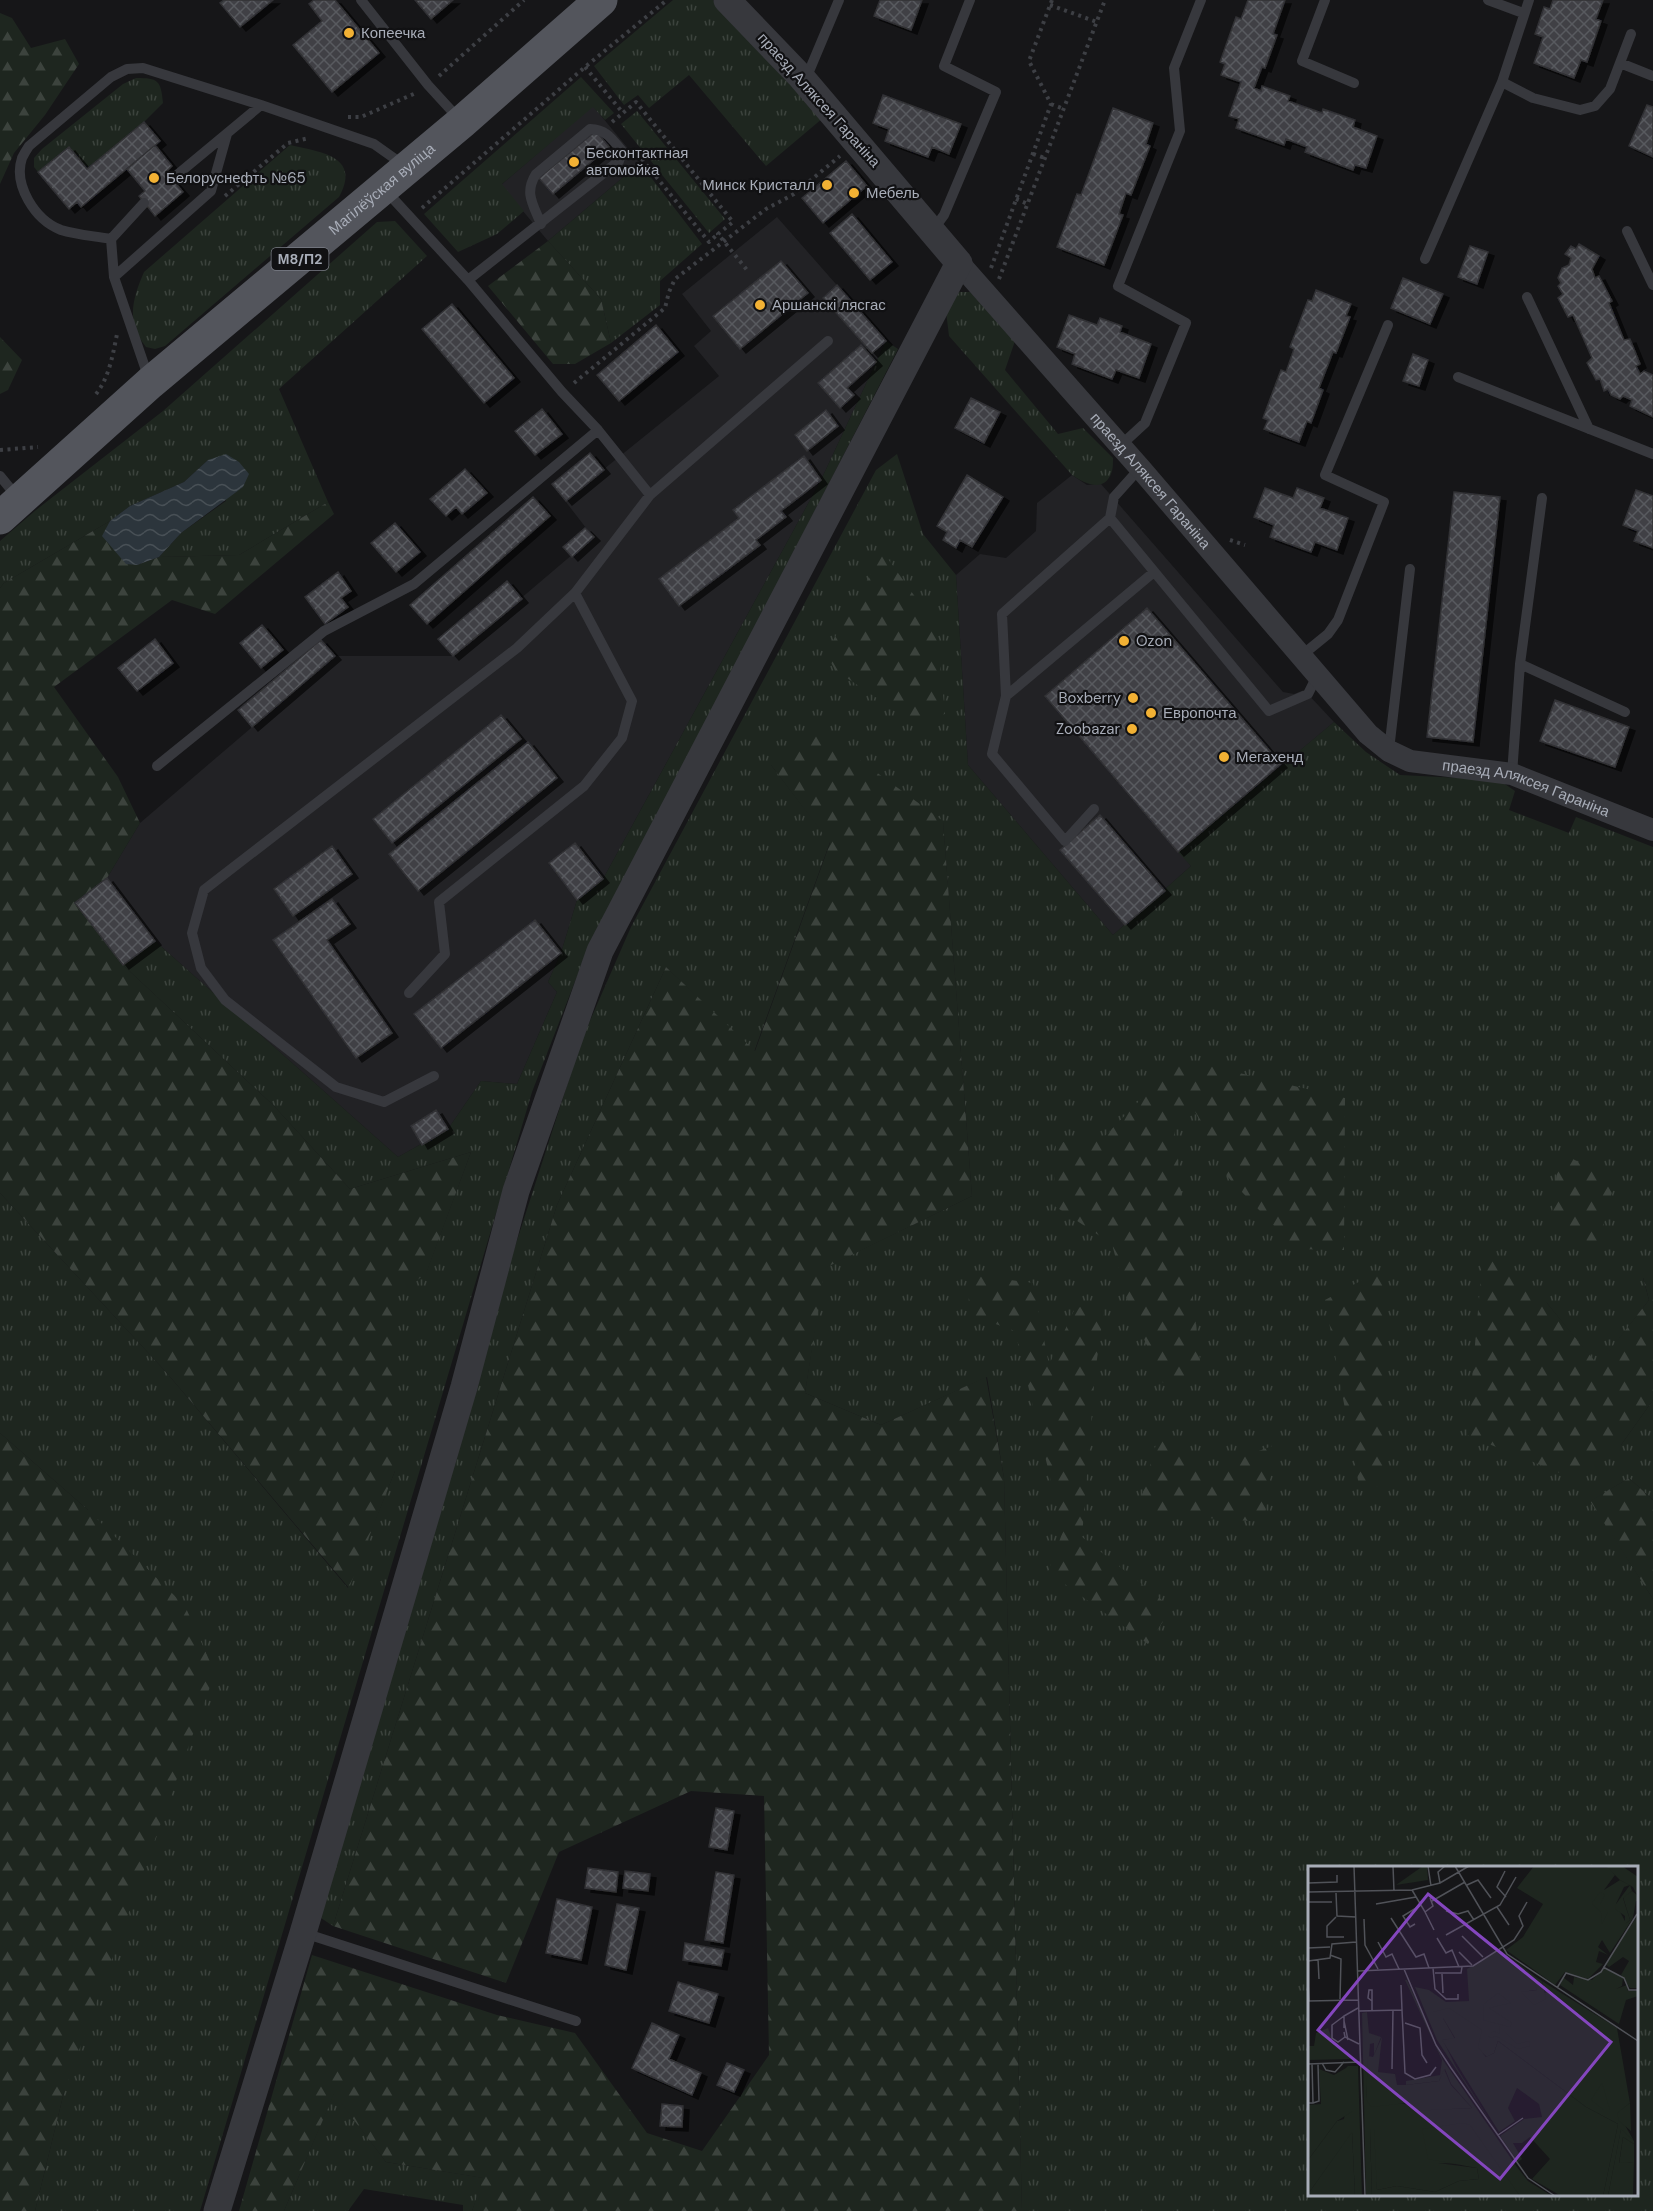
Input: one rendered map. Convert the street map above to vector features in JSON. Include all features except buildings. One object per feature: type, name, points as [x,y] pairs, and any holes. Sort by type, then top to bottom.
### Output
[{"type":"main road","name":"Магілёўская вуліца","points":[[7,498],[150,383],[396,178],[601,0]]},
{"type":"street","name":"праезд Аляксея Гараніна","points":[[728,0],[801,77],[959,263],[1140,468],[1368,734],[1389,751],[1410,761],[1512,774],[1653,830]]},
{"type":"street","points":[[217,2211],[303,1933],[464,1387],[516,1191],[600,951],[959,263]]},
{"type":"lane","points":[[361,0],[428,85],[462,122]]},
{"type":"lane","points":[[801,77],[810,69],[838,0]]},
{"type":"lane","points":[[933,230],[944,215],[996,92],[944,66],[970,0]]},
{"type":"lane","points":[[1120,446],[1145,423],[1186,322],[1118,286],[1180,131],[1174,68],[1201,0]]},
{"type":"lane","points":[[1324,0],[1302,62],[1354,83]]},
{"type":"lane","points":[[1488,0],[1523,13]]},
{"type":"lane","points":[[1425,259],[1502,82],[1528,0]]},
{"type":"lane","points":[[1502,82],[1533,98],[1580,110],[1595,106],[1610,89],[1631,34]]},
{"type":"lane","points":[[1620,63],[1653,76]]},
{"type":"lane","points":[[111,239],[60,229],[40,216],[25,195],[21,175],[22,159],[29,146],[111,77],[127,69],[143,68],[375,144],[396,178],[410,218],[468,280],[562,392],[598,430],[650,495]]},
{"type":"lane","points":[[172,179],[261,105]]},
{"type":"lane","points":[[468,280],[541,224],[619,161],[622,151],[601,129],[590,129],[536,174],[530,183],[529,194],[541,224]]},
{"type":"lane","points":[[114,277],[211,191],[227,134]]},
{"type":"lane","points":[[144,202],[111,239],[114,277],[150,383]]},
{"type":"lane","points":[[1627,231],[1653,285]]},
{"type":"lane","points":[[1527,297],[1588,429]]},
{"type":"lane","points":[[1301,656],[1328,633],[1338,620],[1384,502],[1325,475],[1388,326]]},
{"type":"lane","points":[[434,1076],[384,1102],[336,1087],[225,1000],[201,968],[192,933],[204,890],[517,648],[575,593],[650,495],[828,341]]},
{"type":"lane","points":[[1458,377],[1653,454]]},
{"type":"lane","points":[[157,766],[324,631],[414,584],[598,430]]},
{"type":"lane","points":[[1094,809],[1065,841],[992,754],[1006,696],[1002,614],[1110,518],[1114,497],[1140,468]]},
{"type":"lane","points":[[1512,774],[1520,664],[1542,498]]},
{"type":"lane","points":[[1110,518],[1269,711],[1308,694],[1317,676]]},
{"type":"lane","points":[[1389,751],[1410,569]]},
{"type":"lane","points":[[1006,696],[1154,572]]},
{"type":"lane","points":[[409,993],[445,954],[440,902],[584,786],[622,738],[632,700],[575,593]]},
{"type":"lane","points":[[1520,664],[1625,712]]},
{"type":"lane","points":[[303,1933],[576,2021]]},
{"type":"path","points":[[224,197],[288,143],[321,135],[340,117],[362,117],[415,94],[524,0]]},
{"type":"path","points":[[410,218],[585,67],[667,0]]},
{"type":"path","points":[[1052,0],[1029,61],[1051,105],[1064,109]]},
{"type":"path","points":[[998,282],[1105,0]]},
{"type":"path","points":[[1050,5],[1097,22]]},
{"type":"path","points":[[585,67],[623,113]]},
{"type":"path","points":[[619,131],[612,122],[636,102],[733,222],[709,242],[634,149]]},
{"type":"path","points":[[990,272],[1051,105]]},
{"type":"path","points":[[562,392],[665,308],[675,279],[766,209],[794,194],[857,143]]},
{"type":"path","points":[[1033,154],[1045,158]]},
{"type":"path","points":[[1016,199],[1028,204]]},
{"type":"path","points":[[718,234],[747,270]]},
{"type":"path","points":[[89,401],[102,386],[112,357],[118,327],[127,315]]},
{"type":"path","points":[[0,450],[36,449],[44,442]]},
{"type":"shaded area","points":[[593,106],[640,163],[548,241],[501,185]]},
{"type":"shaded area","points":[[777,217],[886,341],[821,480],[603,879],[577,900],[561,953],[548,982],[557,992],[517,1084],[481,1081],[448,1129],[398,1157],[155,941],[75,903],[107,878],[140,823],[335,656],[453,656],[593,537],[552,484],[590,453],[604,469],[719,376],[694,346],[711,331],[682,294]]},
{"type":"shaded area","points":[[1072,475],[1087,485],[1101,484],[1283,692],[1294,694],[1304,690],[1334,722],[1179,852],[1191,866],[1113,935],[968,765],[956,575],[980,554],[1006,558],[1036,531],[1037,503]]},
{"type":"green space","points":[[673,0],[713,0],[823,118],[766,166],[689,75],[649,108],[638,95],[624,105],[594,66]]},
{"type":"green space","points":[[0,13],[12,18],[31,48],[65,39],[79,64],[45,115],[14,153],[0,184]]},
{"type":"green space","points":[[581,77],[614,113],[605,120],[593,107],[502,184],[524,211],[497,234],[458,252],[424,214]]},
{"type":"green space","points":[[136,78],[154,80],[159,85],[162,95],[163,103],[144,122],[87,169],[69,147],[38,172],[34,167],[34,158],[42,149],[123,84]]},
{"type":"green space","points":[[637,111],[725,219],[709,233],[621,124]]},
{"type":"green space","points":[[290,145],[324,153],[341,164],[345,172],[345,183],[339,197],[165,346],[155,349],[146,347],[133,320],[136,292],[144,272]]},
{"type":"green space","points":[[640,163],[702,244],[660,281],[660,305],[611,343],[601,299],[548,241]]},
{"type":"green space","points":[[395,221],[427,256],[279,389],[328,502],[239,555],[159,557],[181,533],[226,501],[208,460],[184,482],[130,506],[110,521],[4,583],[0,588],[0,541],[163,411],[377,222]]},
{"type":"green space","points":[[548,241],[601,299],[611,343],[575,364],[553,364],[488,286]]},
{"type":"green space","points":[[959,292],[970,292],[1015,341],[1005,370],[1058,434],[1083,428],[1113,458],[1112,472],[1108,480],[1093,485],[1072,475],[949,336],[946,311]]},
{"type":"green space","points":[[0,337],[22,360],[8,390],[0,394]]},
{"type":"green space","points":[[886,341],[898,349],[581,966],[532,1092],[200,2211],[35,2211],[64,2092],[88,1510],[0,1433],[0,1193],[166,1372],[348,1588],[395,1471],[395,1294],[426,1273],[471,1152],[350,1189],[274,1106],[123,965],[155,941],[398,1157],[448,1129],[481,1081],[517,1084],[557,992],[548,982],[561,953],[577,900],[603,879],[821,480]]},
{"type":"green space","points":[[897,454],[923,534],[956,575],[968,765],[1113,935],[1191,866],[1178,852],[1334,722],[1366,752],[1400,775],[1499,780],[1515,791],[1509,810],[1569,833],[1576,817],[1653,847],[1653,1277],[1643,1278],[1649,1300],[1598,1366],[1546,1302],[1621,1445],[1653,1400],[1653,1500],[1629,1478],[1591,1501],[1653,1599],[1653,2211],[1022,2211],[1004,1478],[987,1377],[881,1425],[805,1393],[824,1268],[972,1196],[943,822],[771,765],[830,842],[754,1052],[666,967],[557,1205],[333,1926],[318,1916],[511,1259],[582,1039],[631,927],[876,470]]},
{"type":"green space","points":[[328,502],[334,514],[215,614],[172,600],[54,687],[118,777],[140,823],[107,878],[123,965],[274,1106],[350,1189],[471,1152],[426,1274],[395,1295],[395,1471],[349,1588],[166,1372],[0,1193],[0,588],[4,583],[110,521],[103,536],[137,565],[159,557],[239,555]]},
{"type":"green space","points":[[883,552],[936,626],[945,714],[911,721],[835,670],[826,653]]},
{"type":"green space","points":[[816,728],[943,821],[972,1196],[825,1268],[805,1393],[881,1425],[986,1377],[1004,1478],[1022,2211],[472,2211],[483,2178],[386,2162],[334,2094],[284,2211],[239,2211],[312,1955],[497,2015],[575,2033],[647,2133],[702,2151],[769,2055],[764,1796],[691,1791],[559,1852],[506,1983],[333,1926],[557,1205],[666,967],[755,1051],[830,843],[771,765]]},
{"type":"green space","points":[[1180,1059],[1345,1098],[1344,1250],[1296,1249],[1225,1174],[1192,1105],[1173,1119],[1202,1379],[1163,1383],[1126,1297],[1112,1244],[1053,1205],[1056,1143],[1104,1137]]},
{"type":"green space","points":[[1559,1154],[1616,1176],[1598,1247],[1551,1221]]},
{"type":"green space","points":[[1483,1254],[1546,1302],[1598,1365],[1649,1300],[1643,1277],[1653,1277],[1653,1400],[1621,1445],[1577,1480],[1467,1435]]},
{"type":"green space","points":[[1383,1269],[1383,1485],[1360,1491],[1325,1300]]},
{"type":"green space","points":[[970,1275],[1033,1283],[1049,1365],[1075,1308],[1105,1303],[1095,1373],[1082,1537],[1172,1608],[1148,1644],[1048,1572],[1063,1531],[1015,1331],[968,1314]]},
{"type":"green space","points":[[0,1433],[88,1510],[185,1606],[215,1673],[64,2092],[35,2211],[0,2211]]},
{"type":"green space","points":[[1158,1437],[1200,1473],[1275,1445],[1264,1522],[1137,1513]]},
{"type":"green space","points":[[1629,1478],[1653,1500],[1653,1599],[1590,1501]]},
{"type":"green space","points":[[334,2093],[386,2162],[484,2178],[472,2211],[463,2211],[463,2205],[364,2189],[348,2211],[284,2211]]},
{"type":"water","points":[[226,454],[239,462],[249,474],[243,487],[181,533],[159,557],[137,565],[126,564],[102,536],[110,521],[130,506],[184,482],[208,460]]},
{"type":"place","name":"Копеечка","points":[[349,33]]},
{"type":"place","name":"Бесконтактная автомойка","points":[[574,162]]},
{"type":"place","name":"Белоруснефть №65","points":[[154,178]]},
{"type":"place","name":"Минск Кристалл","points":[[827,185]]},
{"type":"place","name":"Мебель","points":[[854,193]]},
{"type":"place","name":"Аршанскі лясгас","points":[[760,305]]},
{"type":"place","name":"Ozon","points":[[1124,641]]},
{"type":"place","name":"Boxberry","points":[[1133,698]]},
{"type":"place","name":"Европочта","points":[[1151,713]]},
{"type":"place","name":"Zoobazar","points":[[1132,729]]},
{"type":"place","name":"Мегахенд","points":[[1224,757]]}]
